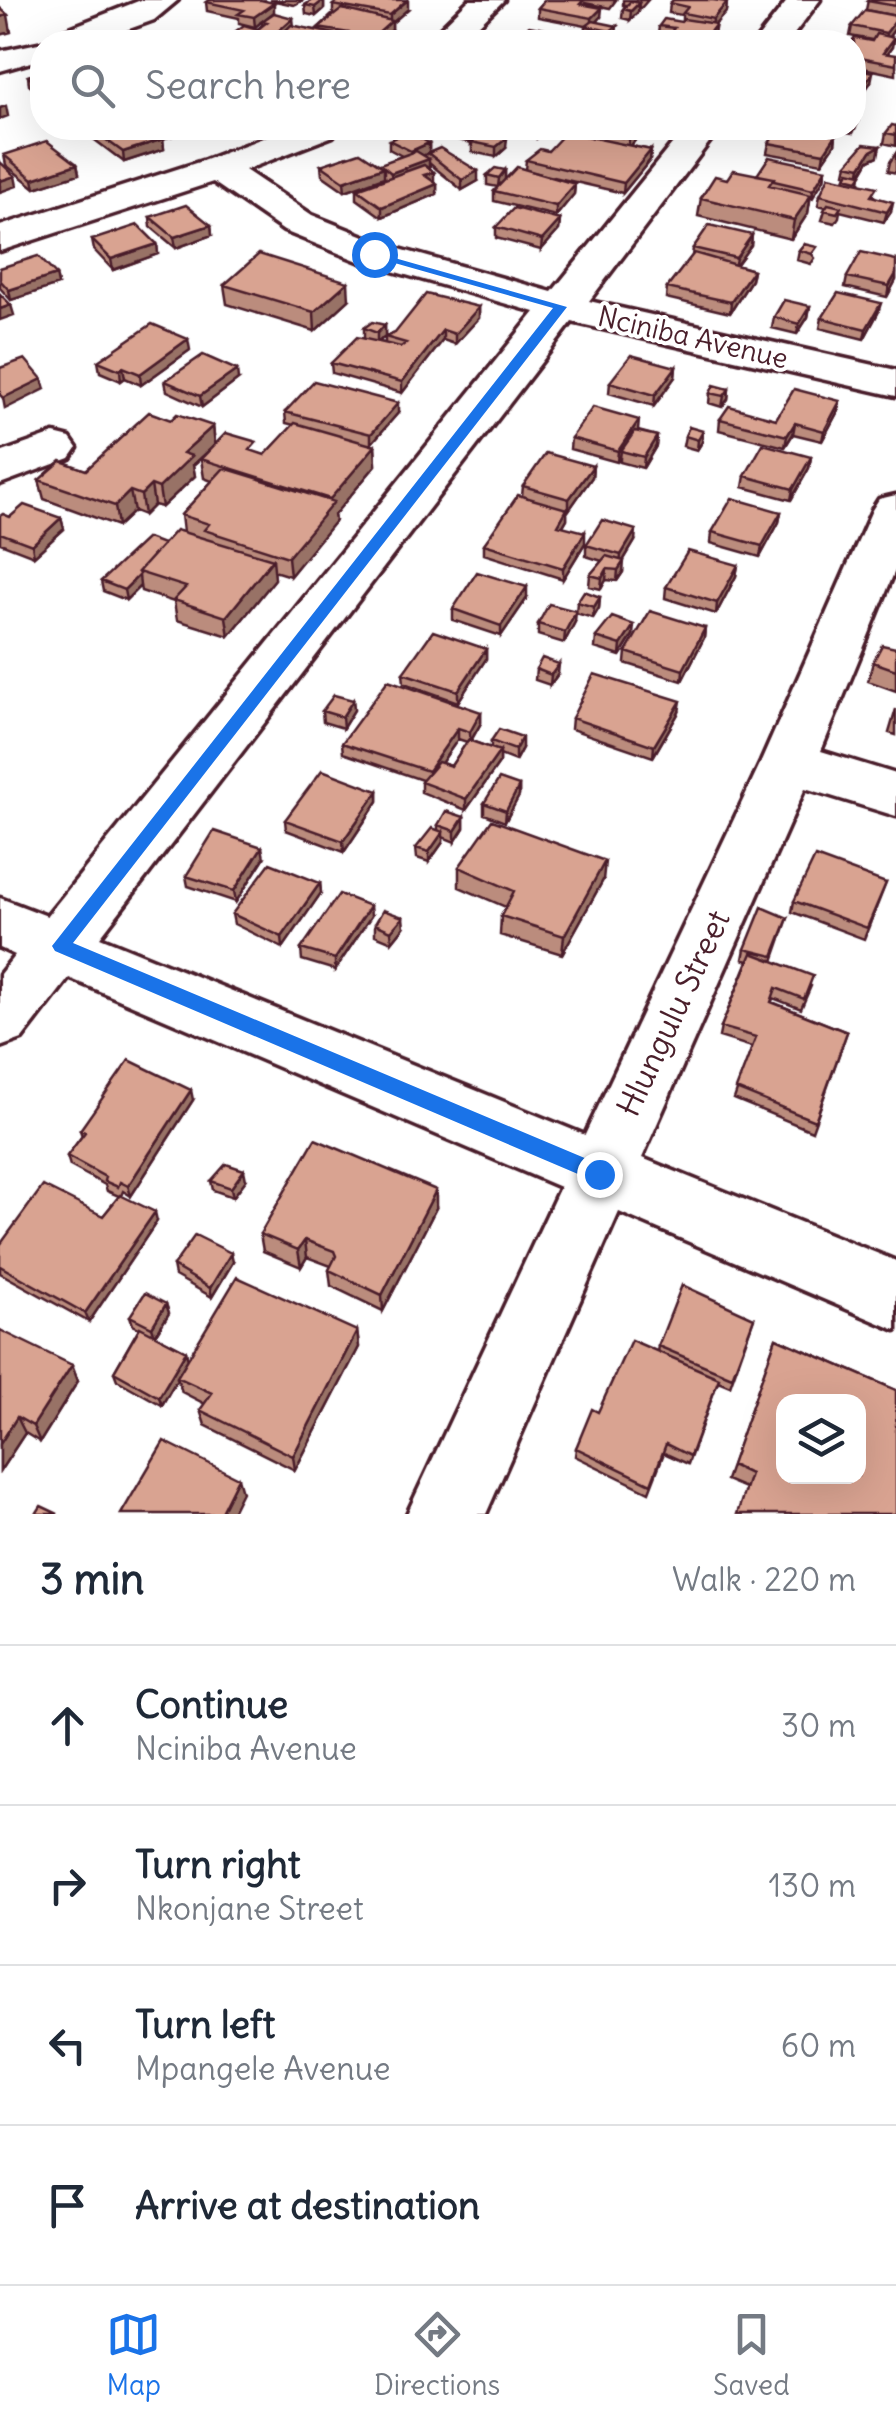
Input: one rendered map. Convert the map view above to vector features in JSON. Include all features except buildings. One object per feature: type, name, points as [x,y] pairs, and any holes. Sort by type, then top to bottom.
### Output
[{"type":"street","points":[[97,30],[143,13],[162,0]]},
{"type":"street","points":[[455,30],[488,0]]},
{"type":"street","points":[[780,30],[804,0]]},
{"type":"street","points":[[0,61],[30,52]]},
{"type":"street","points":[[0,239],[218,168],[289,140]]},
{"type":"street","points":[[0,1020],[693,140]]},
{"type":"street","name":"Nciniba Avenue","points":[[218,168],[298,223],[332,238],[561,307],[896,383]]},
{"type":"street","points":[[0,470],[54,448]]},
{"type":"street","name":"Hlungulu Street","points":[[446,1514],[789,762],[896,510]]},
{"type":"street","points":[[789,762],[896,795]]},
{"type":"street","points":[[0,922],[896,1296]]},
{"type":"route","points":[[374,254],[561,307],[61,946],[599,1174]]}]
